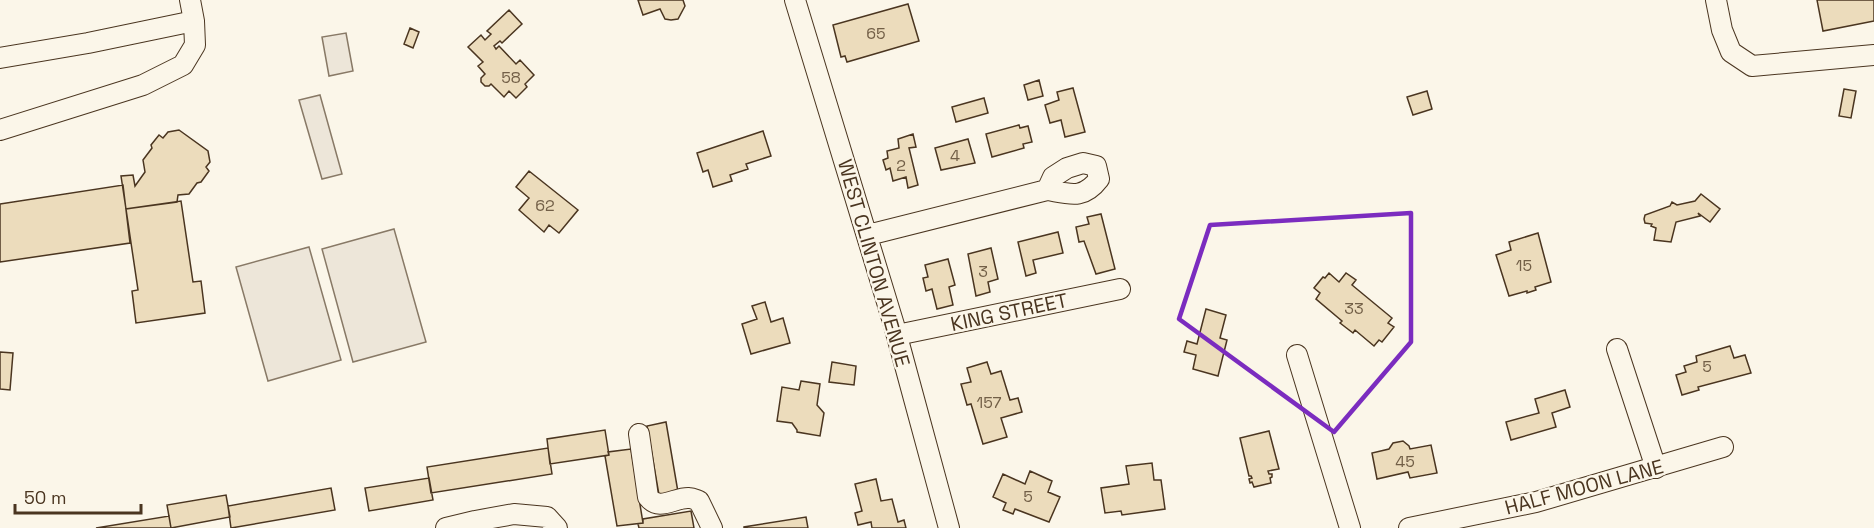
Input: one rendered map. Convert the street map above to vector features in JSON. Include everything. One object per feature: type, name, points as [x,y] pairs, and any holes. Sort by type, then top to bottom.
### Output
[{"type":"street","points":[[0,130],[143,85],[183,65],[195,45],[194,21],[189,0]]},
{"type":"street","name":"WEST CLINTON AVENUE","points":[[795,0],[868,235],[949,528]]},
{"type":"street","points":[[1716,0],[1722,30],[1731,52],[1752,66],[1874,55]]},
{"type":"street","points":[[0,58],[194,21]]},
{"type":"street","points":[[868,235],[1047,190]]},
{"type":"street","name":"KING STREET","points":[[897,335],[1120,289]]},
{"type":"street","points":[[1617,349],[1656,468]]},
{"type":"street","points":[[1297,355],[1350,528]]},
{"type":"street","points":[[639,434],[648,497],[652,503],[658,505],[689,498],[699,501],[712,528]]},
{"type":"street","name":"HALF MOON LANE","points":[[1409,528],[1536,502],[1723,447]]},
{"type":"street","points":[[446,528],[514,514],[547,517],[557,528]]},
{"type":"highlighted area","points":[[1411,213],[1411,342],[1334,432],[1179,319],[1210,225]]},
{"type":"shaded area","points":[[346,33],[353,71],[329,76],[322,37]]},
{"type":"shaded area","points":[[320,95],[342,174],[322,179],[299,100]]},
{"type":"shaded area","points":[[394,229],[426,342],[353,362],[322,249]]},
{"type":"shaded area","points":[[309,247],[341,360],[268,381],[236,267]]},
{"type":"building","points":[[638,0],[683,0],[685,6],[678,19],[671,20],[665,19],[660,9],[643,15]]},
{"type":"building","points":[[1817,0],[1874,0],[1874,21],[1823,31]]},
{"type":"building","points":[[908,4],[919,41],[847,62],[845,56],[841,57],[833,25]]},
{"type":"building","points":[[509,10],[522,24],[502,43],[500,41],[494,46],[496,49],[499,46],[516,64],[520,60],[534,75],[525,84],[527,87],[516,98],[509,91],[504,97],[491,84],[485,86],[481,82],[485,74],[478,66],[483,62],[468,47],[481,35],[485,40],[491,34],[487,31]]},
{"type":"building","points":[[410,28],[419,32],[413,48],[404,44]]},
{"type":"building","points":[[1039,80],[1043,96],[1028,100],[1024,85]]},
{"type":"building","points":[[1073,88],[1085,132],[1065,137],[1061,120],[1050,123],[1045,105],[1059,100],[1057,92]]},
{"type":"building","points":[[1844,89],[1856,91],[1851,118],[1839,116]]},
{"type":"building","points":[[1427,91],[1432,109],[1413,115],[1407,97]]},
{"type":"building","points":[[984,98],[988,113],[956,122],[952,107]]},
{"type":"building","points":[[1019,125],[1020,128],[1028,126],[1032,142],[1023,144],[1024,148],[992,157],[986,134]]},
{"type":"building","points":[[179,130],[208,151],[210,162],[206,167],[209,171],[189,194],[178,195],[177,202],[126,209],[121,176],[133,175],[135,186],[145,172],[143,160],[152,148],[151,145],[159,135],[163,138],[168,132]]},
{"type":"building","points":[[763,131],[771,156],[746,164],[748,169],[730,175],[732,181],[713,187],[708,170],[703,172],[697,153]]},
{"type":"building","points":[[763,131],[771,156],[746,164],[748,169],[730,175],[732,181],[713,187],[708,170],[703,172],[697,153]]},
{"type":"building","points":[[913,134],[916,147],[909,148],[918,185],[908,188],[906,177],[893,181],[890,168],[886,170],[883,160],[888,158],[887,151],[899,148],[898,139]]},
{"type":"building","points":[[968,139],[975,163],[941,170],[935,148]]},
{"type":"building","points":[[529,171],[578,210],[559,233],[549,225],[544,232],[519,210],[529,198],[516,187]]},
{"type":"building","points":[[123,185],[130,243],[0,262],[0,204]]},
{"type":"building","points":[[1701,194],[1720,209],[1710,222],[1698,213],[1700,216],[1676,222],[1671,242],[1654,240],[1656,228],[1651,226],[1652,224],[1645,223],[1645,215],[1670,206],[1672,202],[1677,205],[1695,201]]},
{"type":"building","points":[[181,201],[193,282],[201,281],[205,313],[136,323],[132,291],[138,290],[126,209]]},
{"type":"building","points":[[1101,214],[1115,269],[1096,274],[1084,241],[1079,242],[1076,227],[1089,224],[1087,217]]},
{"type":"building","points":[[1058,232],[1063,253],[1033,260],[1036,273],[1026,276],[1018,242]]},
{"type":"building","points":[[1538,233],[1551,282],[1535,287],[1536,290],[1527,293],[1527,291],[1509,296],[1496,255],[1511,250],[1509,242]]},
{"type":"building","points":[[991,248],[998,279],[988,282],[990,292],[976,296],[968,254]]},
{"type":"building","points":[[948,259],[955,285],[949,287],[953,305],[937,309],[932,289],[926,291],[923,278],[928,277],[925,265]]},
{"type":"building","points":[[1329,273],[1339,282],[1346,273],[1356,280],[1352,285],[1392,318],[1388,323],[1394,327],[1382,342],[1379,340],[1374,346],[1355,330],[1353,333],[1316,299],[1320,293],[1314,288]]},
{"type":"building","points":[[1329,273],[1339,282],[1346,273],[1356,280],[1352,285],[1392,318],[1388,323],[1394,327],[1382,342],[1379,340],[1374,346],[1355,330],[1353,333],[1316,299],[1320,293],[1314,288]]},
{"type":"building","points":[[765,302],[771,322],[783,318],[790,343],[751,354],[742,324],[757,319],[752,306]]},
{"type":"building","points":[[1206,309],[1226,315],[1220,338],[1227,340],[1218,376],[1193,369],[1196,355],[1184,352],[1187,341],[1197,344]]},
{"type":"building","points":[[1730,346],[1734,358],[1745,355],[1751,373],[1698,387],[1699,390],[1682,395],[1676,375],[1686,372],[1684,366],[1697,362],[1696,356]]},
{"type":"building","points":[[0,352],[13,353],[10,390],[0,389]]},
{"type":"building","points":[[832,362],[856,366],[854,385],[829,382]]},
{"type":"building","points":[[987,362],[991,374],[1001,371],[1010,400],[1018,398],[1022,412],[1001,418],[1007,437],[983,444],[971,404],[967,405],[961,384],[971,382],[967,368]]},
{"type":"building","points":[[801,381],[820,384],[817,405],[824,413],[820,436],[797,432],[792,423],[777,421],[782,387],[799,390]]},
{"type":"building","points":[[1565,390],[1570,407],[1552,413],[1556,427],[1511,440],[1506,422],[1539,413],[1535,399]]},
{"type":"building","points":[[666,422],[678,492],[659,495],[647,426]]},
{"type":"building","points":[[605,430],[609,455],[550,464],[547,439]]},
{"type":"building","points":[[1269,431],[1279,469],[1268,471],[1272,474],[1271,483],[1254,487],[1252,482],[1250,483],[1249,479],[1252,478],[1249,476],[1240,438]]},
{"type":"building","points":[[1403,441],[1410,449],[1431,445],[1437,473],[1410,478],[1408,472],[1377,479],[1372,453],[1389,449],[1393,443]]},
{"type":"building","points":[[548,448],[552,474],[431,493],[427,467]]},
{"type":"building","points":[[631,449],[643,523],[617,526],[605,456],[609,455],[608,452]]},
{"type":"building","points":[[1152,463],[1154,480],[1161,480],[1165,509],[1122,515],[1121,511],[1105,513],[1101,488],[1129,484],[1126,466]]},
{"type":"building","points":[[1030,471],[1052,481],[1048,492],[1060,497],[1049,522],[1015,509],[1013,514],[1003,510],[1006,503],[993,497],[1003,474],[1025,484]]},
{"type":"building","points":[[429,478],[433,500],[369,511],[365,488]]},
{"type":"building","points":[[876,479],[881,501],[892,499],[898,522],[904,520],[906,528],[872,528],[871,522],[858,525],[855,513],[862,511],[855,484]]},
{"type":"building","points":[[331,488],[335,510],[231,528],[228,506]]},
{"type":"building","points":[[226,495],[230,517],[171,528],[167,505]]},
{"type":"building","points":[[691,511],[694,528],[639,528],[638,524],[643,523],[643,519]]},
{"type":"building","points":[[169,516],[171,528],[96,528]]},
{"type":"building","points":[[806,517],[808,528],[744,528],[744,527]]}]
